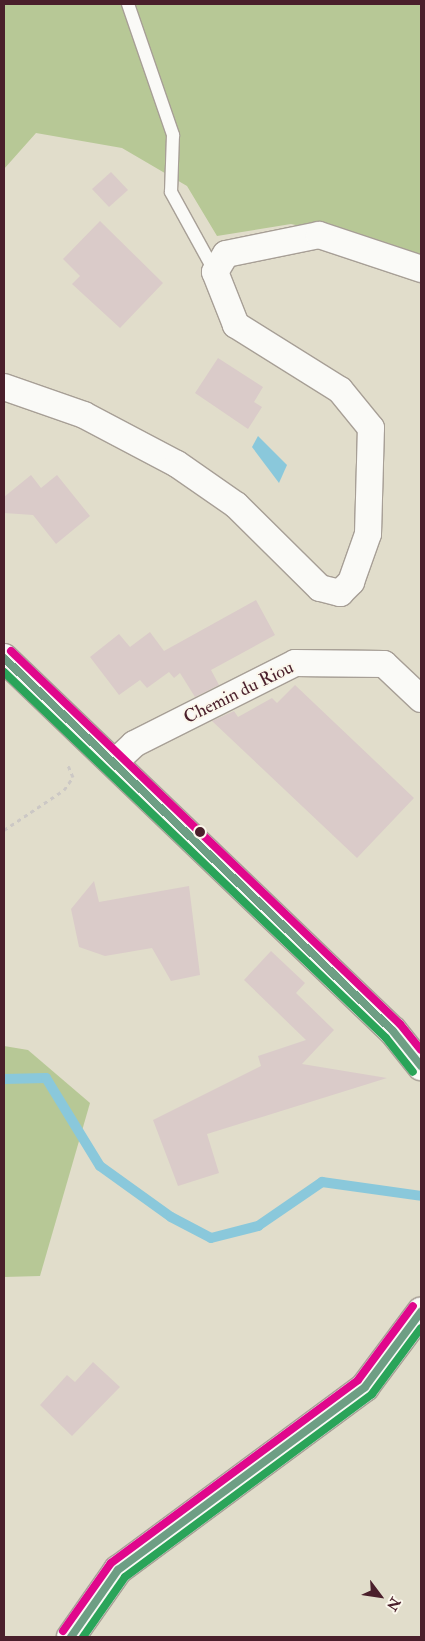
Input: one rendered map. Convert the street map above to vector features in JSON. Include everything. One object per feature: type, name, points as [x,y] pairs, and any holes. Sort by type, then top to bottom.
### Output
[{"type":"main road","points":[[4,658],[115,762],[393,1031],[421,1066]]},
{"type":"main road","points":[[71,1637],[118,1570],[365,1387],[421,1312]]},
{"type":"street","points":[[4,387],[84,414],[177,464],[236,505],[320,588],[340,594],[351,582],[368,534],[371,428],[340,390],[236,325],[215,272],[226,254],[319,235],[421,269]]},
{"type":"street","name":"Chemin du Riou","points":[[115,762],[134,744],[295,663],[384,664],[421,699]]},
{"type":"lane","points":[[128,4],[173,135],[171,192],[215,272]]},
{"type":"path","points":[[4,830],[64,790],[73,778],[60,754]]},
{"type":"green space","points":[[4,4],[421,4],[421,257],[392,245],[291,224],[217,236],[187,186],[122,148],[36,133],[4,169]]},
{"type":"green space","points":[[4,1046],[28,1050],[90,1103],[40,1276],[4,1277]]},
{"type":"water","points":[[258,436],[287,465],[279,483],[252,447]]},
{"type":"building","points":[[111,172],[128,190],[109,207],[92,189]]},
{"type":"building","points":[[100,221],[163,283],[120,328],[72,284],[80,276],[63,259]]},
{"type":"building","points":[[218,358],[263,387],[254,402],[262,407],[248,429],[195,393]]},
{"type":"building","points":[[31,475],[41,488],[57,475],[90,516],[56,544],[33,515],[4,513],[4,497]]},
{"type":"building","points":[[256,600],[275,635],[211,670],[219,685],[195,697],[180,673],[174,678],[169,672],[147,688],[140,680],[119,695],[90,657],[119,634],[130,647],[150,632],[164,651]]},
{"type":"building","points":[[295,685],[414,798],[357,858],[212,721],[234,711],[238,717],[272,698],[277,703]]},
{"type":"building","points":[[94,881],[99,902],[189,886],[200,975],[171,981],[152,948],[105,956],[79,947],[71,909]]},
{"type":"building","points":[[271,951],[305,983],[296,993],[334,1030],[302,1064],[387,1078],[207,1134],[219,1173],[178,1186],[153,1120],[261,1066],[258,1056],[306,1040],[244,980]]},
{"type":"building","points":[[93,1362],[120,1387],[72,1436],[40,1405],[67,1375],[75,1382]]},
{"type":"waterway","points":[[4,1079],[46,1078],[100,1166],[171,1217],[211,1238],[258,1226],[322,1182],[421,1196]]},
{"type":"transit line","points":[[11,651],[400,1024],[421,1050]]},
{"type":"transit line","points":[[4,658],[393,1031],[421,1066]]},
{"type":"transit line","points":[[4,672],[386,1038],[413,1072]]},
{"type":"transit line","points":[[63,1631],[111,1563],[358,1380],[413,1306]]},
{"type":"transit line","points":[[71,1637],[118,1570],[365,1387],[421,1312]]},
{"type":"transit line","points":[[83,1637],[125,1577],[372,1394],[421,1328]]}]
